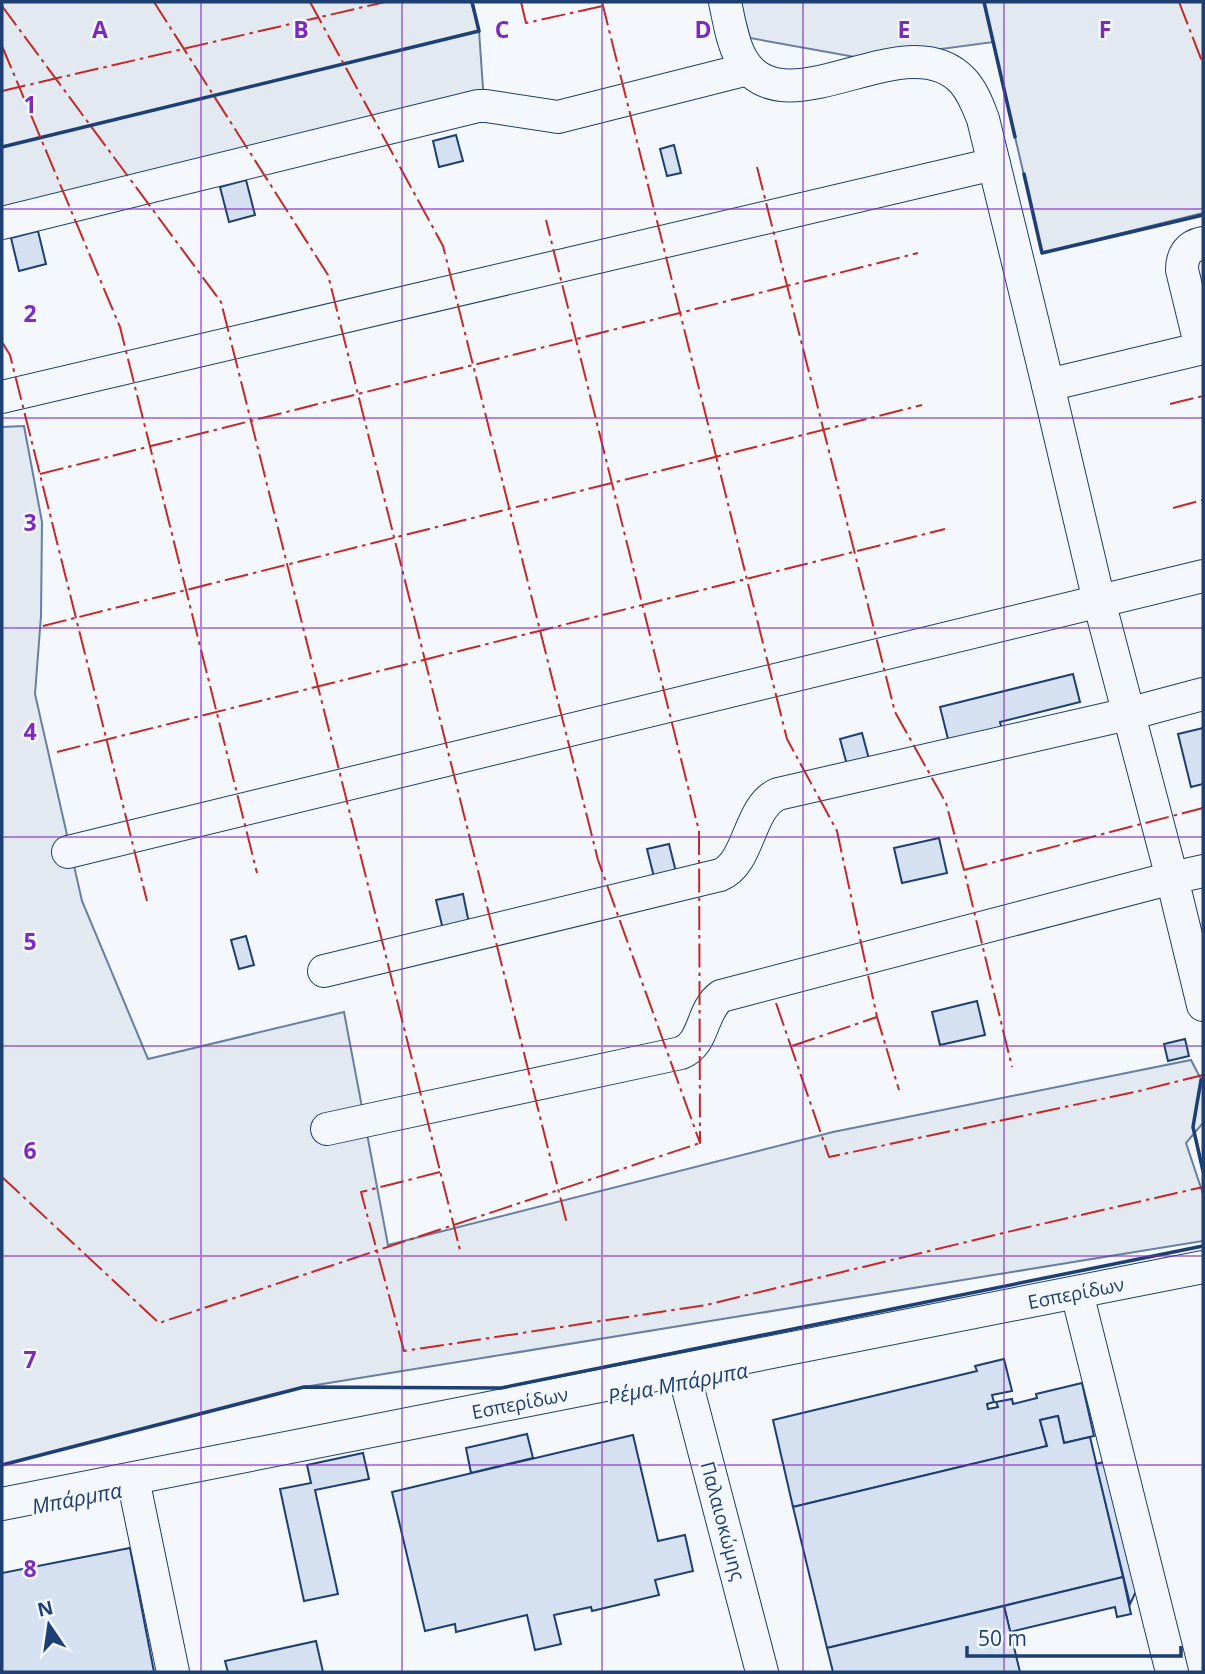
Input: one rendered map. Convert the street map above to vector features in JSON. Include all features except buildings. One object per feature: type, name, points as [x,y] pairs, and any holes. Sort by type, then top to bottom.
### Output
[{"type":"street","points":[[725,2],[740,58],[760,79],[775,86],[801,85],[912,61],[946,68],[962,80],[974,95],[983,119],[1099,601],[1203,1005]]},
{"type":"street","points":[[2,223],[478,106],[558,117],[748,69]]},
{"type":"street","points":[[2,397],[994,164]]},
{"type":"street","points":[[1048,385],[1202,348],[1182,261],[1190,248],[1203,243]]},
{"type":"street","points":[[68,852],[1203,576]]},
{"type":"street","points":[[324,971],[726,872],[734,864],[764,806],[778,794],[1203,694]]},
{"type":"street","points":[[327,1129],[681,1053],[694,1045],[713,1002],[725,995],[1203,871]]},
{"type":"street","name":"Εσπερίδων","points":[[2,1504],[1203,1266]]},
{"type":"street","points":[[1077,1293],[1172,1672]]},
{"type":"street","name":"Παλαιοκώμης","points":[[683,1370],[762,1672]]},
{"type":"street","points":[[133,1479],[173,1672]]},
{"type":"shaded area","points":[[2,2],[472,2],[479,31],[484,102],[2,221]]},
{"type":"shaded area","points":[[740,2],[1203,2],[1203,213],[1042,253],[993,42],[866,59],[750,38]]},
{"type":"shaded area","points":[[24,426],[42,522],[41,616],[35,694],[82,901],[148,1059],[344,1012],[388,1245],[833,1132],[1191,1060],[1203,1083],[1203,1123],[1186,1143],[1203,1194],[1203,1241],[304,1387],[2,1465],[2,427]]},
{"type":"wall","points":[[2,147],[479,31],[472,2]]},
{"type":"wall","points":[[984,2],[1015,137]]},
{"type":"wall","points":[[1024,174],[1042,253],[1203,215]]},
{"type":"wall","points":[[1203,1079],[1193,1127],[1203,1171]]},
{"type":"wall","points":[[2,1465],[304,1387],[501,1388],[1203,1246]]},
{"type":"power","points":[[154,2],[328,275],[567,1224]]},
{"type":"power","points":[[310,2],[443,246],[598,860],[700,1143],[699,831],[546,220]]},
{"type":"power","points":[[2,91],[385,2]]},
{"type":"power","points":[[521,2],[526,23],[603,6]]},
{"type":"power","points":[[602,2],[787,739],[837,831],[877,1017],[899,1090]]},
{"type":"power","points":[[1179,2],[1203,64]]},
{"type":"power","points":[[2,6],[221,302],[461,1254]]},
{"type":"power","points":[[2,46],[120,327],[257,873]]},
{"type":"power","points":[[757,167],[895,712],[946,803],[1012,1067]]},
{"type":"power","points":[[40,474],[918,253]]},
{"type":"power","points":[[2,342],[10,355],[147,901]]},
{"type":"power","points":[[1170,404],[1203,396]]},
{"type":"power","points":[[43,626],[922,405]]},
{"type":"power","points":[[1173,508],[1203,500]]},
{"type":"power","points":[[57,752],[945,529]]},
{"type":"power","points":[[964,870],[1203,808]]},
{"type":"power","points":[[776,1003],[829,1157],[1203,1075]]},
{"type":"power","points":[[792,1046],[877,1017]]},
{"type":"power","points":[[2,1177],[159,1323],[700,1143]]},
{"type":"power","points":[[440,1172],[361,1192],[404,1351],[706,1305],[1203,1187]]},
{"type":"water label","name":"Ρέμα Μπάρμπα","points":[[678,1384]]},
{"type":"water label","name":"Μπάρμπα","points":[[77,1499]]}]
